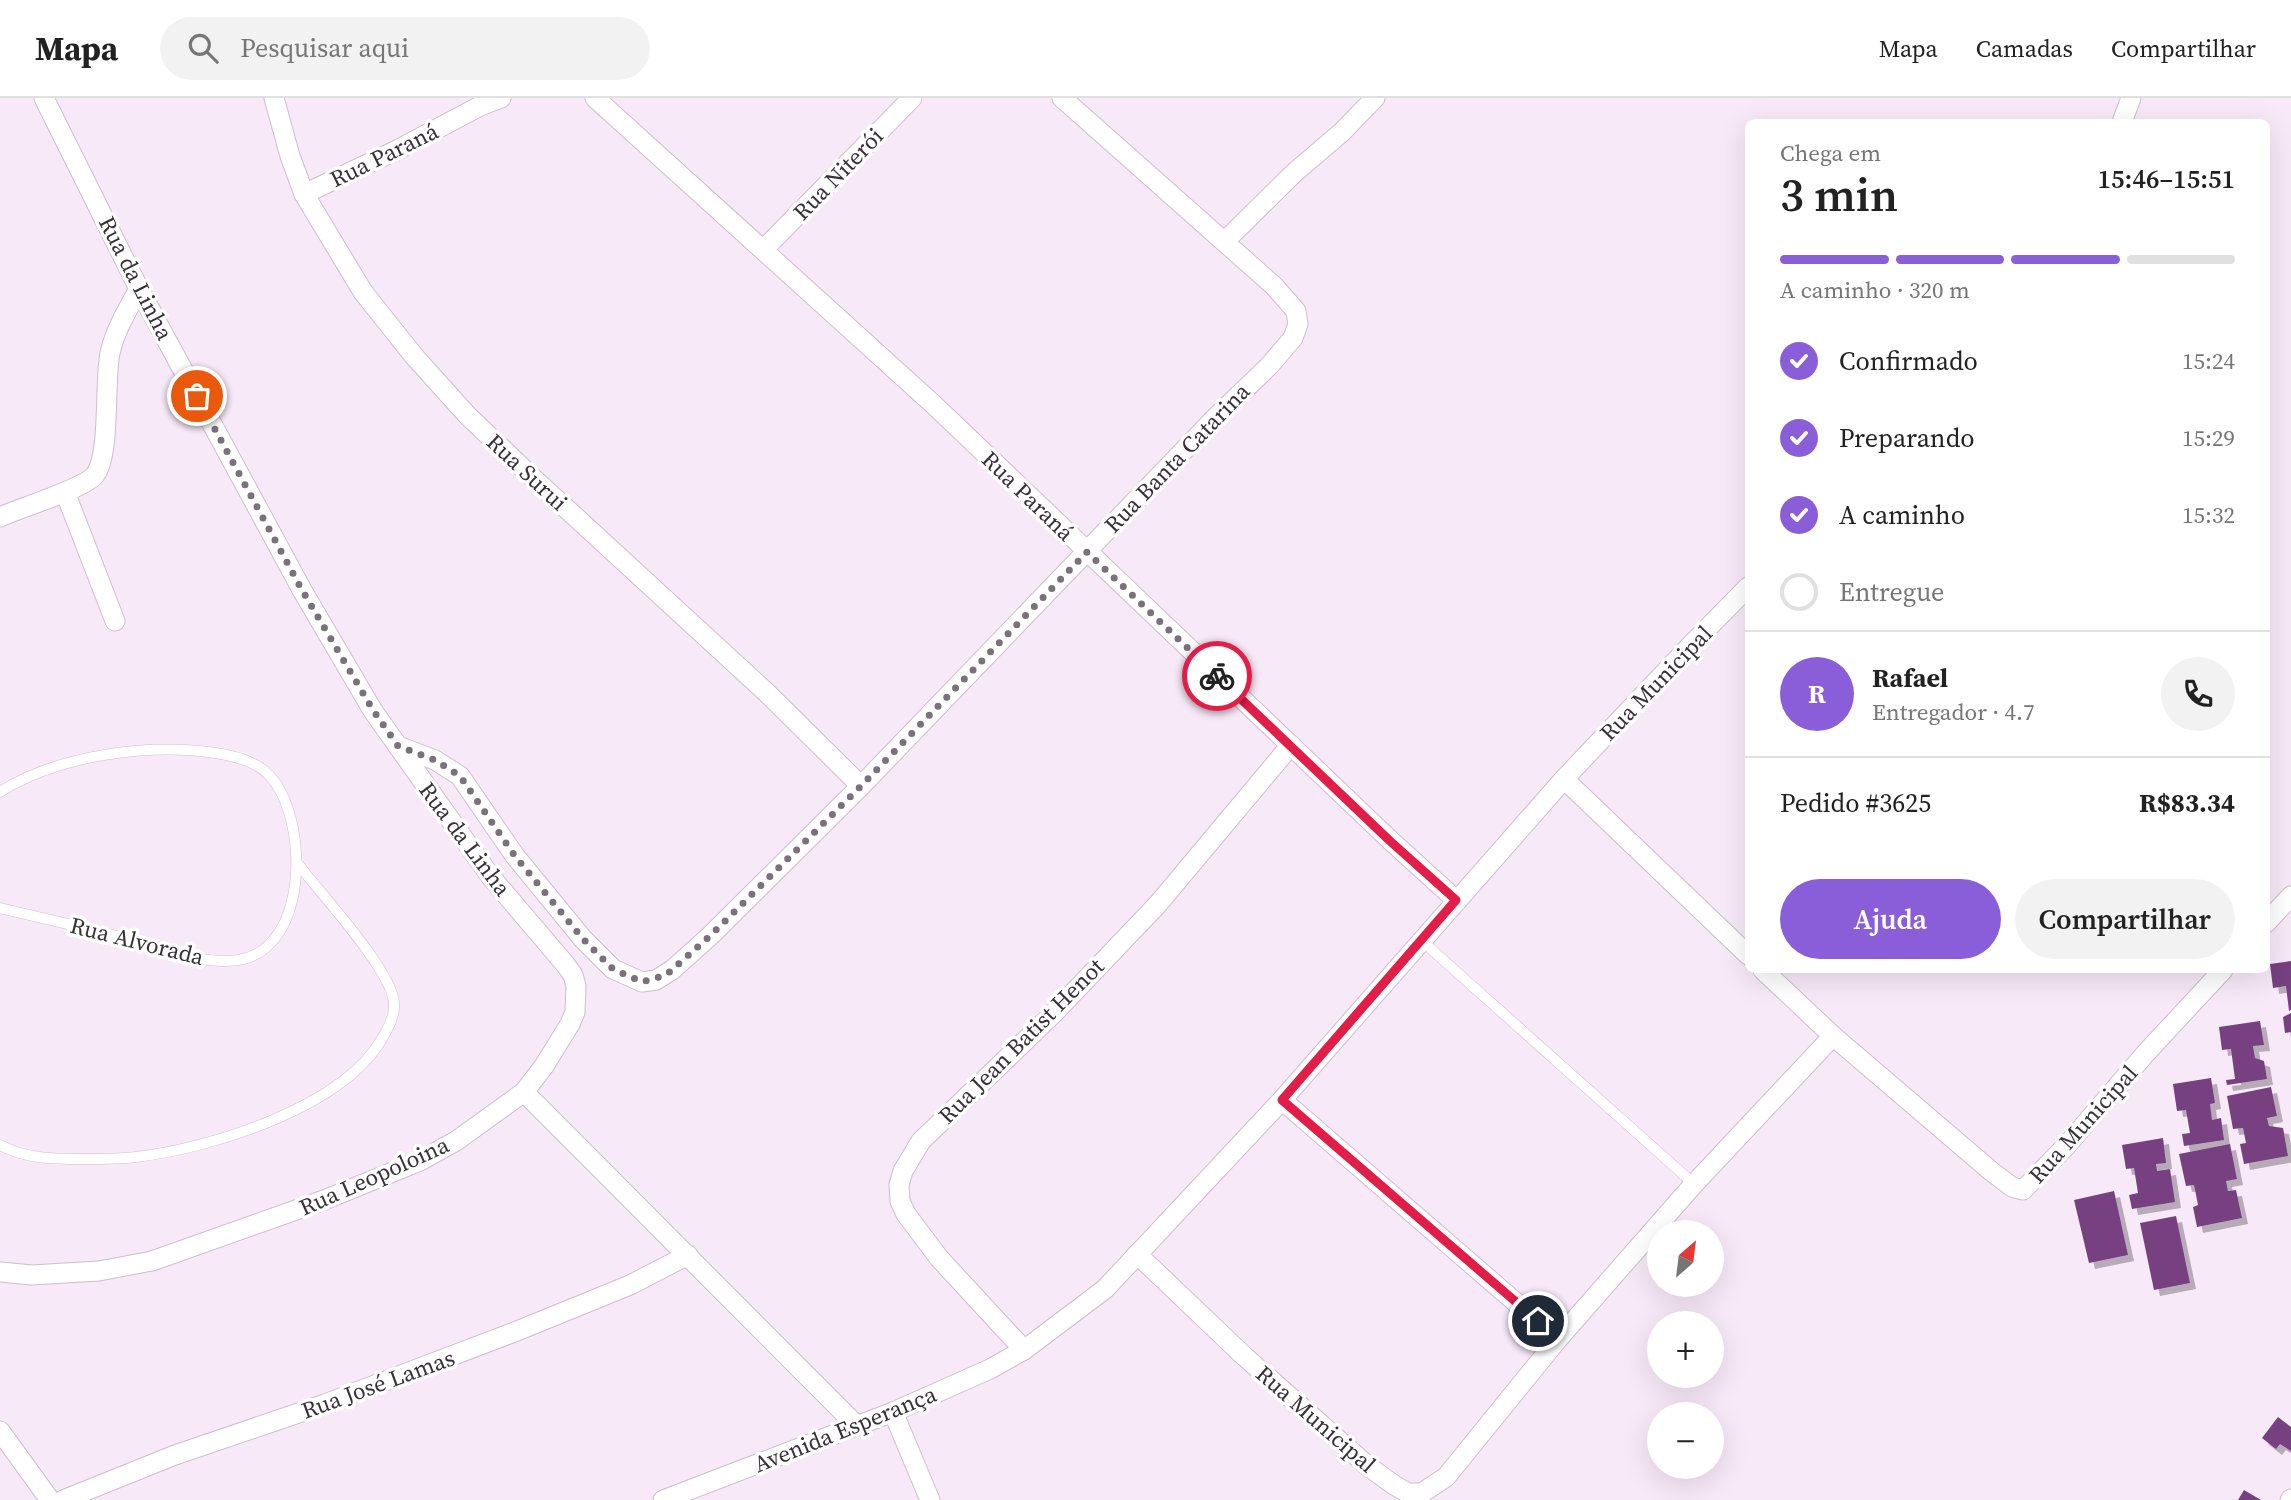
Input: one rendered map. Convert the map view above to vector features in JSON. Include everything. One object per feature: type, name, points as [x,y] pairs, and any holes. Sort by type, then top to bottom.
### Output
[{"type":"street","name":"Rua da Linha","points":[[44,98],[139,289],[302,590],[373,710],[491,877],[573,975],[578,995],[570,1024],[555,1050],[524,1092]]},
{"type":"street","name":"Rua Surui","points":[[274,98],[304,194],[363,292],[414,356],[467,415],[766,692],[861,786]]},
{"type":"street","name":"Rua Paraná","points":[[304,194],[501,98]]},
{"type":"street","name":"Rua Paraná","points":[[595,98],[933,404],[1390,841],[1456,900]]},
{"type":"street","name":"Rua Niterói","points":[[764,249],[912,98]]},
{"type":"street","name":"Rua Banta Catarina","points":[[398,746],[435,760],[460,776],[515,856],[583,939],[613,969],[642,982],[656,980],[672,970],[710,936],[861,786],[1269,366],[1293,338],[1298,324],[1296,311],[1274,286],[1062,98]]},
{"type":"street","points":[[1225,241],[1375,98]]},
{"type":"street","points":[[2123,119],[2131,98]]},
{"type":"street","points":[[0,517],[65,492],[94,476],[104,448],[106,386],[111,349],[139,289]]},
{"type":"street","points":[[65,492],[115,621]]},
{"type":"street","name":"Rua Municipal","points":[[1024,1350],[1105,1289],[1282,1100],[1564,779],[1745,590]]},
{"type":"street","name":"Rua Jean Batist Henot","points":[[1024,1350],[939,1258],[906,1214],[900,1202],[902,1171],[921,1141],[1054,1013],[1157,904],[1291,745]]},
{"type":"street","points":[[1564,779],[1745,952]]},
{"type":"street","points":[[2270,919],[2291,896]]},
{"type":"street","name":"Rua Municipal","points":[[1766,973],[1833,1036],[1991,1171],[2011,1187],[2023,1190],[2067,1145],[2145,1054],[2220,973]]},
{"type":"street","name":"Rua Municipal","points":[[1137,1254],[1253,1365],[1369,1466],[1412,1496],[1422,1493],[1446,1477],[1558,1339],[1694,1184],[1833,1036]]},
{"type":"street","points":[[524,1092],[856,1425]]},
{"type":"street","name":"Rua Leopoloina","points":[[0,1272],[32,1275],[99,1271],[152,1261],[324,1200],[419,1161],[456,1141],[524,1092]]},
{"type":"street","points":[[1282,1100],[1558,1339]]},
{"type":"street","name":"Rua José Lamas","points":[[63,1500],[176,1455],[336,1400],[528,1326],[630,1285],[688,1255]]},
{"type":"street","name":"Avenida Esperança","points":[[663,1500],[893,1412],[990,1369],[1024,1350]]},
{"type":"street","points":[[893,1412],[930,1500]]},
{"type":"street","points":[[0,1431],[50,1500]]},
{"type":"lane","name":"Rua Alvorada","points":[[0,792],[30,777],[104,755],[153,749],[230,755],[258,766],[279,786],[287,802],[297,845],[298,864],[283,924],[264,948],[253,956],[240,959],[222,961],[191,958],[71,924],[0,908]]},
{"type":"lane","points":[[0,1145],[31,1156],[90,1159],[136,1157],[211,1142],[292,1112],[363,1066],[390,1024],[394,1013],[388,980],[298,864]]},
{"type":"lane","points":[[1422,941],[1694,1184]]},
{"type":"building","points":[[2291,961],[2289,1011],[2286,986],[2273,988],[2270,964]]},
{"type":"building","points":[[2291,1013],[2291,1032],[2285,1033],[2283,1017]]},
{"type":"building","points":[[2260,1021],[2264,1045],[2253,1046],[2255,1058],[2264,1061],[2267,1079],[2227,1085],[2226,1080],[2235,1079],[2231,1049],[2222,1050],[2219,1027]]},
{"type":"building","points":[[2211,1078],[2215,1103],[2210,1104],[2212,1120],[2221,1118],[2224,1140],[2184,1146],[2182,1134],[2190,1133],[2186,1110],[2177,1111],[2173,1084]]},
{"type":"building","points":[[2271,1087],[2277,1116],[2267,1118],[2269,1126],[2283,1128],[2288,1156],[2244,1164],[2240,1144],[2246,1143],[2243,1128],[2233,1129],[2227,1096]]},
{"type":"building","points":[[2163,1138],[2166,1163],[2156,1164],[2157,1171],[2170,1169],[2175,1202],[2132,1209],[2129,1195],[2138,1193],[2134,1168],[2126,1169],[2122,1145]]},
{"type":"building","points":[[2230,1144],[2237,1179],[2226,1181],[2228,1191],[2236,1190],[2242,1218],[2197,1227],[2193,1207],[2198,1205],[2194,1185],[2186,1186],[2179,1154]]},
{"type":"building","points":[[2114,1191],[2128,1255],[2089,1263],[2074,1200]]},
{"type":"building","points":[[2176,1216],[2190,1283],[2154,1290],[2140,1223]]},
{"type":"building","points":[[2278,1417],[2291,1427],[2291,1451],[2280,1444],[2276,1449],[2262,1438]]},
{"type":"building","points":[[2244,1490],[2261,1500],[2238,1500]]},
{"type":"way so far","points":[[197,396],[302,590],[373,710],[398,746],[435,760],[460,776],[515,856],[583,939],[613,969],[642,982],[666,975],[710,936],[861,786],[1087,552],[1217,676]]},
{"type":"route","points":[[1217,676],[1456,900],[1282,1100],[1538,1321]]}]
